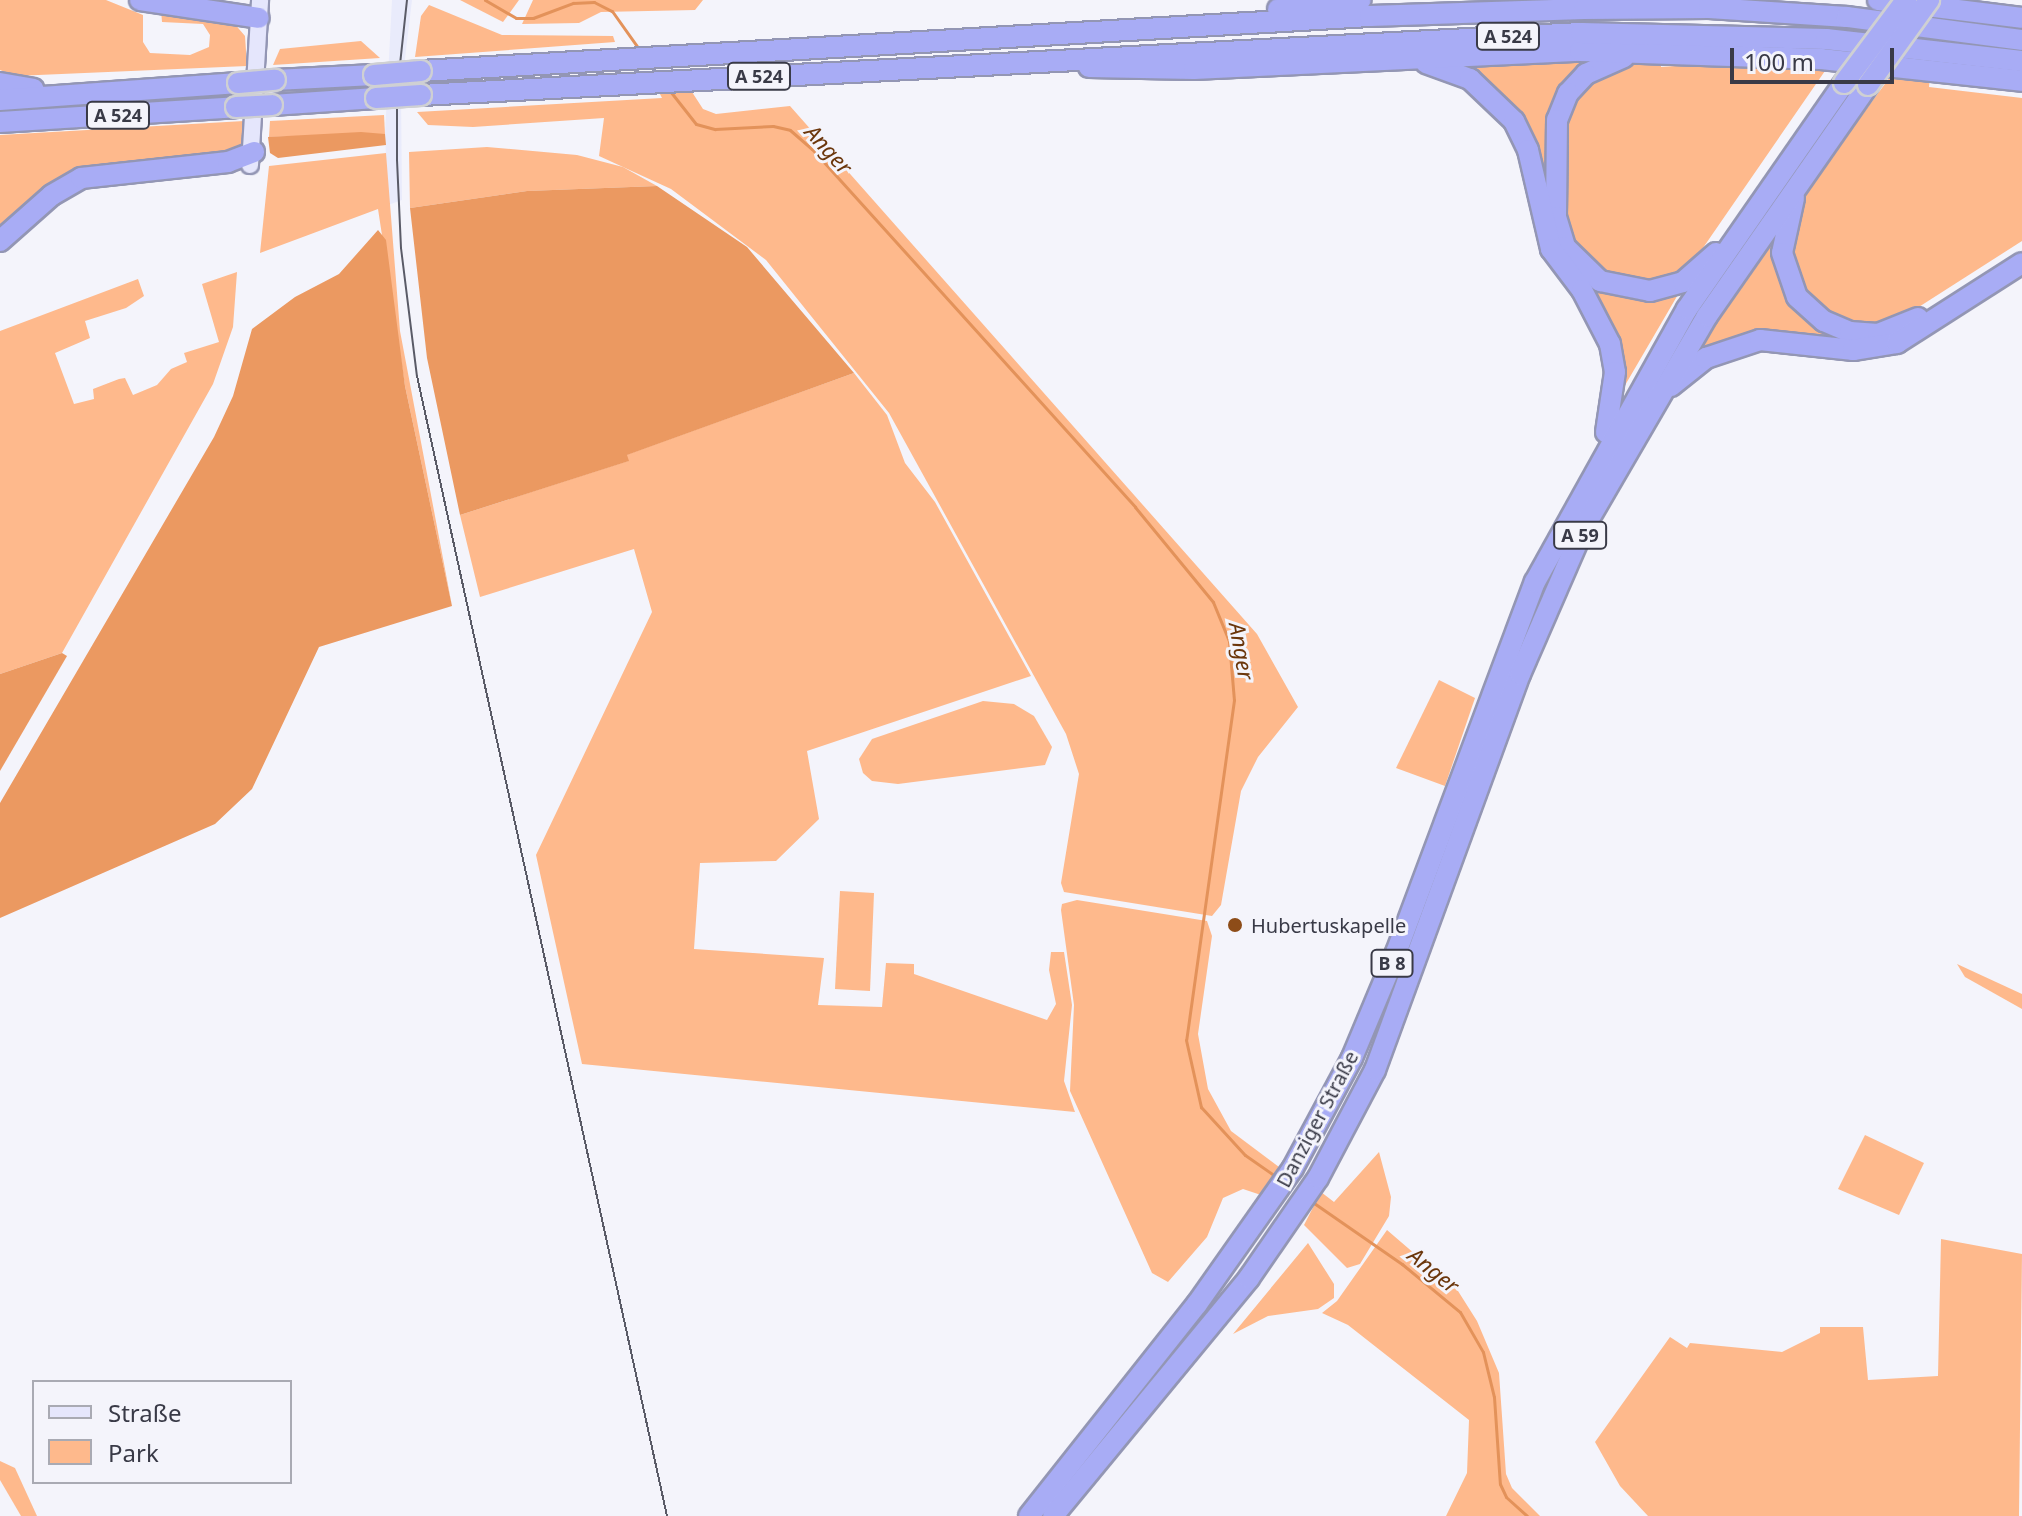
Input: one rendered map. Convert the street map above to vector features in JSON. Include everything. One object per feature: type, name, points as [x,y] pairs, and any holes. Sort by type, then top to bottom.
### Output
[{"type":"highway","points":[[140,0],[260,8]]},
{"type":"highway","points":[[216,0],[260,8]]},
{"type":"highway","points":[[1163,27],[1361,0]]},
{"type":"highway","points":[[1878,0],[2022,18]]},
{"type":"highway","name":"A 59","points":[[1501,664],[1535,582],[1600,457],[1687,309],[1844,83],[1906,0]]},
{"type":"highway","name":"A 59","points":[[1520,674],[1583,529],[1653,403],[1808,167],[1929,0]]},
{"type":"highway","name":"A 524","points":[[0,100],[421,71],[1370,16],[1709,8],[1847,17],[2022,40]]},
{"type":"highway","name":"A 524","points":[[0,124],[421,95],[1581,33],[1826,39],[2022,61]]},
{"type":"highway","points":[[993,63],[1133,70],[1508,52],[1682,53],[1821,59],[2022,81]]},
{"type":"highway","points":[[1682,53],[1605,61],[1568,93],[1557,120],[1554,156],[1556,217],[1565,247],[1600,281],[1650,291],[1683,282],[1754,213]]},
{"type":"highway","points":[[1382,60],[1422,63],[1470,79],[1514,121],[1528,150],[1551,249],[1582,290],[1610,344],[1615,372],[1612,406],[1600,457]]},
{"type":"highway","points":[[1994,78],[2022,89]]},
{"type":"highway","points":[[0,83],[84,93]]},
{"type":"highway","points":[[0,241],[52,195],[81,178],[252,158]]},
{"type":"highway","points":[[0,251],[58,201],[85,187],[237,171],[252,158]]},
{"type":"highway","points":[[1808,167],[1784,228],[1784,271],[1797,297],[1824,321],[1850,332],[1878,334],[1905,326],[2022,250]]},
{"type":"highway","points":[[1653,403],[1688,371],[1728,347],[1782,341],[1853,350],[1897,343],[2022,263]]},
{"type":"highway","name":"Danziger Straße","points":[[1029,1516],[1262,1218],[1293,1168],[1352,1058],[1396,953],[1501,664]]},
{"type":"highway","name":"Danziger Straße","points":[[1053,1516],[1281,1234],[1318,1178],[1381,1057],[1520,674]]},
{"type":"main road","points":[[252,158],[260,8]]},
{"type":"shaded area","points":[[392,0],[412,0],[401,92],[402,200],[388,205],[385,134]]},
{"type":"shaded area","points":[[361,132],[385,134],[386,145],[278,158],[270,153],[268,137]]},
{"type":"shaded area","points":[[657,186],[747,247],[854,373],[627,455],[629,461],[460,515],[427,358],[410,208],[527,191]]},
{"type":"shaded area","points":[[378,230],[386,240],[405,386],[452,606],[319,647],[252,789],[215,824],[0,918],[0,803],[214,437],[233,396],[252,329],[295,297],[339,274]]},
{"type":"shaded area","points":[[62,653],[67,656],[0,771],[0,674]]},
{"type":"green space","points":[[0,0],[106,0],[143,15],[143,42],[150,53],[190,55],[209,47],[210,35],[203,24],[162,22],[161,10],[233,22],[245,36],[247,66],[15,76],[0,70]]},
{"type":"green space","points":[[460,0],[519,0],[503,22]]},
{"type":"green space","points":[[533,0],[703,0],[695,10],[601,12],[579,23],[522,24]]},
{"type":"green space","points":[[429,5],[502,35],[613,36],[615,42],[415,57],[421,16]]},
{"type":"green space","points":[[361,41],[380,58],[273,65],[280,49]]},
{"type":"green space","points":[[1594,55],[1561,88],[1547,115],[1547,196],[1520,117],[1504,96],[1451,60]]},
{"type":"green space","points":[[1661,60],[1661,67],[1732,62],[1827,68],[1696,258],[1671,277],[1643,284],[1601,276],[1570,243],[1557,155],[1573,95],[1589,77],[1629,61]]},
{"type":"green space","points":[[1893,73],[1930,76],[1929,87],[2022,98],[2022,241],[1900,319],[1875,328],[1850,326],[1802,295],[1786,250],[1795,206]]},
{"type":"green space","points":[[659,92],[692,92],[703,109],[716,114],[790,106],[1257,634],[1298,707],[1258,757],[1241,791],[1221,905],[1212,916],[1064,892],[1061,883],[1079,774],[1066,734],[889,413],[766,260],[671,189],[599,156],[604,118],[473,127],[428,125],[417,112],[662,98]]},
{"type":"green space","points":[[384,115],[385,134],[269,137],[270,121]]},
{"type":"green space","points":[[244,121],[243,142],[235,152],[77,174],[0,235],[0,135]]},
{"type":"green space","points":[[487,147],[577,155],[623,167],[657,186],[527,191],[410,208],[409,152]]},
{"type":"green space","points":[[386,153],[400,331],[452,606],[405,386],[378,209],[260,253],[269,166]]},
{"type":"green space","points":[[1773,237],[1772,259],[1796,309],[1817,327],[1867,343],[1783,336],[1692,358]]},
{"type":"green space","points":[[237,272],[233,327],[213,384],[62,653],[0,674],[0,331],[138,279],[144,296],[126,308],[85,321],[90,338],[55,353],[74,404],[94,399],[93,389],[125,378],[133,395],[157,385],[171,369],[187,362],[184,353],[219,342],[202,284]]},
{"type":"green space","points":[[1573,274],[1683,286],[1617,399],[1619,373]]},
{"type":"green space","points":[[854,373],[887,415],[905,463],[935,502],[1031,676],[807,751],[819,819],[776,861],[700,863],[694,949],[824,958],[818,1005],[882,1007],[886,963],[914,964],[914,974],[1047,1020],[1056,1004],[1049,970],[1051,952],[1064,952],[1072,1005],[1064,1081],[1075,1112],[582,1064],[536,855],[652,612],[634,549],[480,597],[460,515],[628,461],[626,455]]},
{"type":"green space","points":[[1439,680],[1475,698],[1445,786],[1396,768]]},
{"type":"green space","points":[[983,701],[1014,704],[1034,716],[1052,747],[1045,765],[898,784],[872,781],[863,773],[859,759],[872,739]]},
{"type":"green space","points":[[840,891],[874,893],[870,991],[835,989]]},
{"type":"green space","points":[[1077,900],[1207,921],[1212,936],[1198,1034],[1208,1089],[1231,1131],[1279,1167],[1261,1195],[1243,1189],[1223,1198],[1207,1237],[1168,1282],[1152,1273],[1070,1091],[1074,1005],[1061,910],[1062,904]]},
{"type":"green space","points":[[1957,964],[2022,994],[2022,1009],[1965,977]]},
{"type":"green space","points":[[1865,1135],[1924,1163],[1899,1215],[1838,1189]]},
{"type":"green space","points":[[1379,1152],[1391,1197],[1389,1216],[1360,1264],[1347,1268],[1304,1225],[1321,1192],[1334,1202]]},
{"type":"green space","points":[[1387,1230],[1458,1291],[1477,1321],[1499,1373],[1506,1474],[1512,1488],[1540,1516],[1446,1516],[1467,1473],[1469,1420],[1348,1325],[1322,1313],[1337,1301]]},
{"type":"green space","points":[[1941,1239],[2022,1254],[2019,1516],[1648,1516],[1620,1486],[1595,1442],[1670,1337],[1687,1348],[1690,1343],[1782,1352],[1820,1333],[1820,1327],[1863,1327],[1868,1380],[1938,1376]]},
{"type":"green space","points":[[1308,1243],[1334,1284],[1334,1298],[1318,1309],[1268,1316],[1233,1334]]},
{"type":"green space","points":[[0,1461],[15,1468],[37,1516],[21,1516],[0,1480]]},
{"type":"waterway","name":"Anger","points":[[485,0],[516,18],[533,18],[573,3],[594,2],[612,11],[639,49]]},
{"type":"waterway","name":"Anger","points":[[670,91],[696,124],[715,129],[773,126],[790,130],[812,149],[1135,507],[1213,602],[1229,641],[1234,700],[1186,1040],[1201,1107],[1245,1155],[1278,1178]]},
{"type":"waterway","name":"Anger","points":[[1311,1201],[1402,1264],[1460,1312],[1483,1352],[1494,1397],[1500,1484],[1506,1497],[1527,1516]]},
{"type":"tram line","points":[[407,0],[397,92],[397,160],[401,248],[417,376],[667,1516]]},
{"type":"place","name":"Hubertuskapelle","points":[[1235,925]]}]
